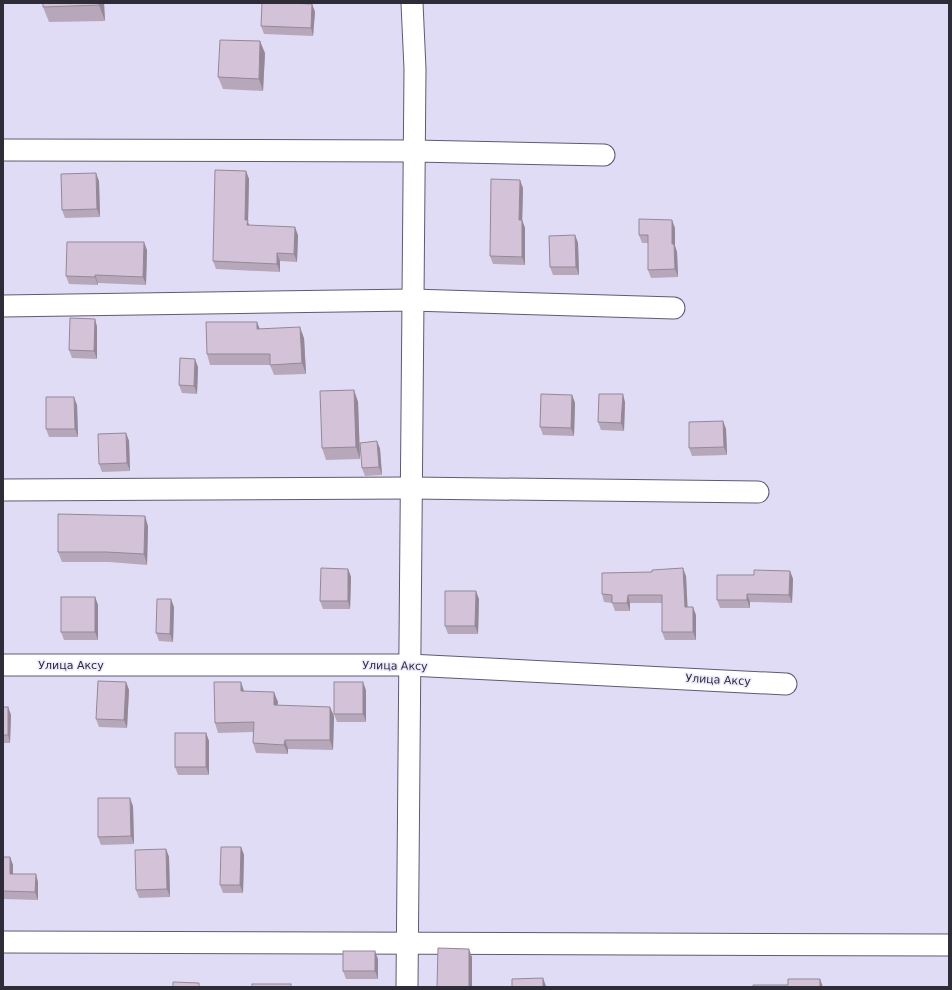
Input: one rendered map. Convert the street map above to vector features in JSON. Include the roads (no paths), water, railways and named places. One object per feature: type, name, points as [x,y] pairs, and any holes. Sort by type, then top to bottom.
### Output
[{"type":"street","points":[[407,987],[415,68],[412,3]]},
{"type":"street","points":[[3,150],[414,151],[604,155]]},
{"type":"street","points":[[3,306],[412,300],[674,308]]},
{"type":"street","points":[[3,490],[411,488],[758,492]]},
{"type":"street","name":"Улица Аксу","points":[[3,665],[409,665],[786,684]]},
{"type":"street","points":[[3,942],[407,942],[949,945]]}]
